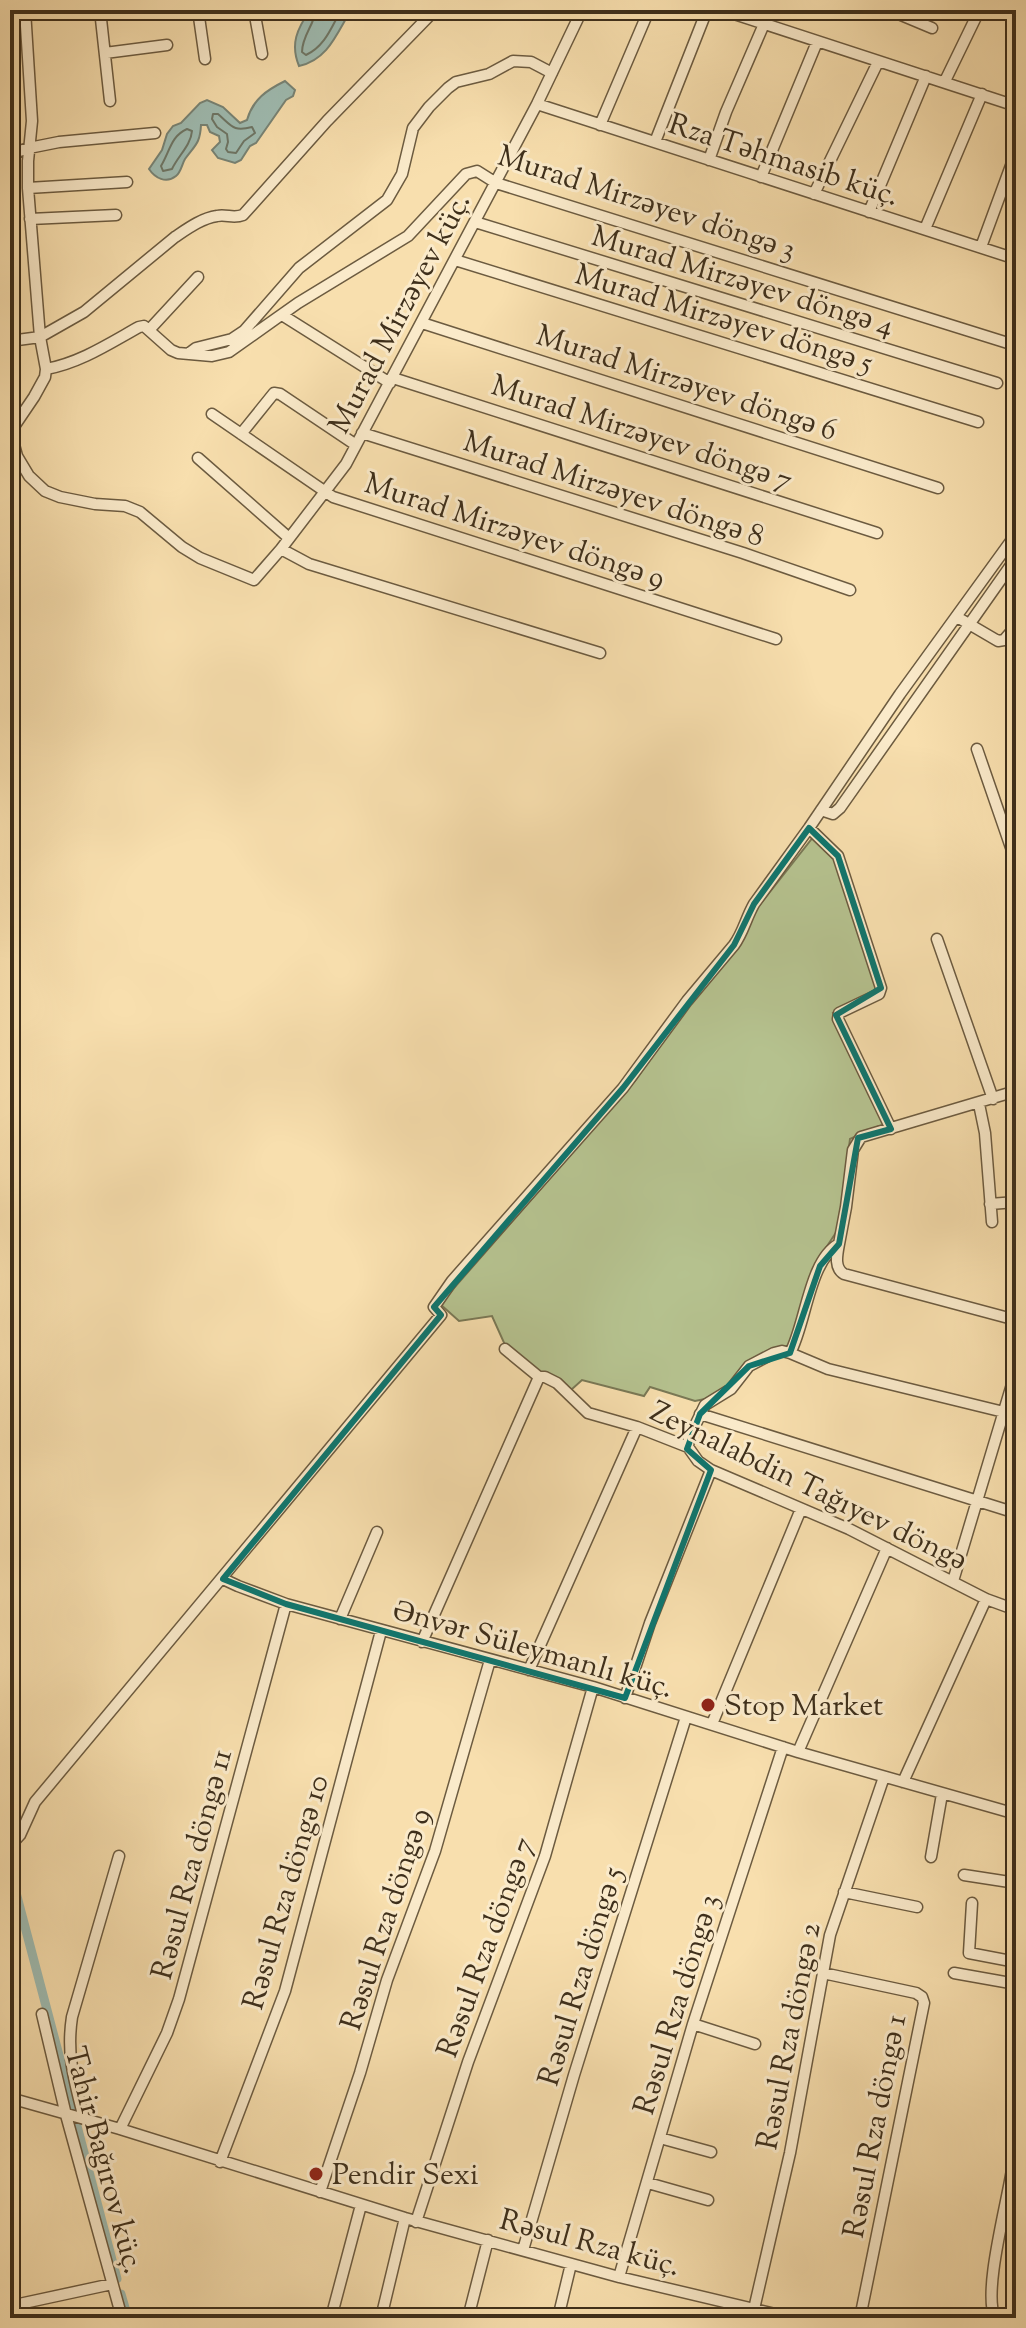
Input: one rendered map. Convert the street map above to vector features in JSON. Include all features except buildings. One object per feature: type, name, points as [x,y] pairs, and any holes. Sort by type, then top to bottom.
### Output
[{"type":"street","points":[[25,10],[32,121],[28,188],[40,337],[46,369],[77,360],[144,326],[171,350],[188,354],[196,348],[232,339],[244,331],[299,268],[387,200],[402,174],[413,128],[448,88],[456,82],[489,74],[513,61],[531,62],[552,73]]},
{"type":"street","points":[[100,10],[110,101]]},
{"type":"street","points":[[198,10],[205,59]]},
{"type":"street","points":[[254,10],[262,54]]},
{"type":"street","points":[[10,341],[40,337],[93,306],[191,226],[214,216],[233,218],[243,215],[327,121],[435,10]]},
{"type":"street","name":"Murad Mirzəyev küç.","points":[[46,369],[45,377],[13,428],[17,456],[29,476],[45,491],[60,497],[125,506],[140,512],[200,558],[254,580],[325,492],[356,445],[496,183],[582,10]]},
{"type":"street","points":[[600,125],[649,10]]},
{"type":"street","points":[[655,142],[707,10]]},
{"type":"street","points":[[722,10],[1016,106]]},
{"type":"street","points":[[889,10],[932,28]]},
{"type":"street","points":[[945,81],[977,15]]},
{"type":"street","points":[[709,160],[764,24]]},
{"type":"street","points":[[761,177],[817,42]]},
{"type":"street","points":[[105,53],[167,45]]},
{"type":"street","points":[[814,194],[878,62]]},
{"type":"street","points":[[869,212],[926,76]]},
{"type":"street","points":[[925,229],[982,94]]},
{"type":"street","name":"Rza Təhmasib küç.","points":[[537,104],[1016,259]]},
{"type":"street","points":[[10,154],[59,142],[155,133]]},
{"type":"street","points":[[981,247],[1016,152]]},
{"type":"street","name":"Murad Mirzəyev döngə 3","points":[[188,354],[212,356],[229,352],[408,236],[471,171],[477,171],[496,183],[1011,344],[1016,342]]},
{"type":"street","points":[[28,188],[127,182]]},
{"type":"street","points":[[30,219],[116,215]]},
{"type":"street","name":"Murad Mirzəyev döngə 4","points":[[475,222],[997,383]]},
{"type":"street","name":"Murad Mirzəyev döngə 5","points":[[455,260],[978,422]]},
{"type":"street","points":[[149,330],[198,277]]},
{"type":"street","name":"Murad Mirzəyev döngə 7","points":[[282,315],[391,380],[877,533]]},
{"type":"street","name":"Murad Mirzəyev döngə 6","points":[[422,323],[938,488]]},
{"type":"street","points":[[241,434],[274,393],[356,445]]},
{"type":"street","name":"Murad Mirzəyev döngə 9","points":[[212,414],[333,497],[776,639]]},
{"type":"street","name":"Murad Mirzəyev döngə 8","points":[[362,433],[743,553],[850,590]]},
{"type":"street","points":[[198,458],[289,538]]},
{"type":"street","points":[[10,1846],[20,1835],[35,1802],[441,1315],[434,1307],[452,1281],[623,1088],[687,1001],[734,945],[754,904],[1016,534]]},
{"type":"street","points":[[281,549],[309,564],[600,653]]},
{"type":"street","points":[[821,810],[833,814],[840,808],[1016,558]]},
{"type":"street","points":[[957,617],[998,641],[1004,640],[1016,626]]},
{"type":"street","points":[[900,694],[915,702]]},
{"type":"street","points":[[977,749],[1016,862]]},
{"type":"street","points":[[809,828],[838,856],[881,988],[879,994],[839,1013],[838,1019],[891,1129]]},
{"type":"street","points":[[937,939],[993,1099]]},
{"type":"street","points":[[1016,1091],[861,1137],[853,1150],[837,1261],[838,1269],[844,1274],[1016,1320]]},
{"type":"street","points":[[979,1104],[985,1133],[992,1222]]},
{"type":"street","points":[[990,1204],[1016,1202]]},
{"type":"street","points":[[790,1353],[820,1266],[826,1254],[839,1244]]},
{"type":"street","name":"Zeynalabdin Tağıyev döngə","points":[[505,1349],[539,1377],[557,1383],[588,1413],[637,1427],[688,1447],[698,1461],[711,1470],[887,1548],[986,1599],[1016,1610]]},
{"type":"street","points":[[688,1447],[700,1414],[710,1400],[731,1389],[749,1366],[782,1351],[828,1369],[1016,1415]]},
{"type":"street","points":[[953,1581],[1016,1371]]},
{"type":"street","points":[[422,1642],[539,1377]]},
{"type":"street","points":[[700,1414],[1016,1513]]},
{"type":"street","points":[[529,1670],[637,1427]]},
{"type":"street","points":[[625,1698],[650,1623],[711,1470]]},
{"type":"street","points":[[712,1724],[801,1509]]},
{"type":"street","points":[[340,1619],[377,1532]]},
{"type":"street","points":[[798,1752],[887,1548]]},
{"type":"street","name":"Ənvər Süleymanlı küç.","points":[[223,1579],[286,1604],[593,1687],[798,1752],[1016,1814]]},
{"type":"street","points":[[903,1782],[986,1599]]},
{"type":"street","name":"Rəsul Rza döngə 11","points":[[120,2129],[167,2033],[179,1999],[286,1604]]},
{"type":"street","name":"Rəsul Rza döngə 10","points":[[220,2162],[285,1991],[381,1631]]},
{"type":"street","name":"Rəsul Rza döngə 9","points":[[320,2192],[387,1980],[435,1851],[490,1660]]},
{"type":"street","name":"Rəsul Rza döngə 7","points":[[381,2318],[410,2220],[545,1856],[593,1687]]},
{"type":"street","name":"Rəsul Rza döngə 5","points":[[523,2250],[574,2075],[686,1717]]},
{"type":"street","name":"Rəsul Rza döngə 3","points":[[619,2277],[693,2024],[783,1747]]},
{"type":"street","name":"Rəsul Rza döngə 2","points":[[754,2309],[790,2153],[830,1935],[884,1777]]},
{"type":"street","points":[[931,1857],[942,1794]]},
{"type":"street","points":[[84,2119],[68,2041],[72,2017],[119,1856]]},
{"type":"street","points":[[964,1875],[1016,1883]]},
{"type":"street","points":[[844,1892],[917,1907]]},
{"type":"street","points":[[972,1903],[969,1953],[1016,1962]]},
{"type":"street","name":"Rəsul Rza döngə 1","points":[[823,1973],[916,1993],[924,2003],[860,2318]]},
{"type":"street","points":[[954,1973],[1016,1984]]},
{"type":"street","name":"Tahir Bağırov küç.","points":[[42,2014],[66,2115],[122,2318]]},
{"type":"street","points":[[693,2024],[755,2044]]},
{"type":"street","name":"Rəsul Rza küç.","points":[[10,2098],[120,2129],[410,2220],[619,2277],[792,2318]]},
{"type":"street","points":[[995,2318],[992,2307],[996,2259],[1013,2164],[1012,2127],[1016,2101]]},
{"type":"street","points":[[660,2138],[711,2152]]},
{"type":"street","points":[[648,2183],[708,2200]]},
{"type":"street","points":[[331,2318],[361,2205]]},
{"type":"street","points":[[468,2318],[488,2240]]},
{"type":"street","points":[[558,2318],[571,2264]]},
{"type":"street","points":[[10,2306],[112,2284]]},
{"type":"highlighted area","points":[[809,828],[838,856],[881,988],[836,1015],[891,1129],[858,1138],[839,1244],[820,1266],[790,1353],[749,1366],[700,1414],[687,1449],[711,1470],[625,1698],[286,1604],[223,1579],[441,1315],[434,1307],[623,1088],[734,945],[754,904]]},
{"type":"green space","points":[[814,836],[836,856],[879,989],[833,1013],[886,1123],[850,1139],[839,1228],[816,1263],[792,1344],[746,1362],[736,1379],[705,1399],[695,1401],[650,1387],[644,1396],[582,1380],[571,1390],[547,1372],[537,1372],[505,1345],[492,1316],[459,1321],[440,1304],[635,1081],[750,917]]},
{"type":"water","points":[[310,10],[351,10],[325,52],[299,66],[295,51],[296,37]]},
{"type":"water","points":[[285,81],[295,90],[293,96],[286,100],[241,160],[235,163],[218,158],[212,150],[220,142],[219,136],[210,132],[207,125],[201,125],[198,140],[176,176],[161,179],[149,169],[173,126],[181,123],[200,103],[207,100],[223,107],[240,123],[247,120],[262,96]]},
{"type":"waterway","points":[[10,1870],[74,2112]]},
{"type":"waterway","points":[[77,2126],[117,2279]]},
{"type":"waterway","points":[[121,2294],[128,2318]]},
{"type":"place","name":"Stop Market","points":[[708,1705]]},
{"type":"place","name":"Pendir Sexi","points":[[316,2174]]}]
